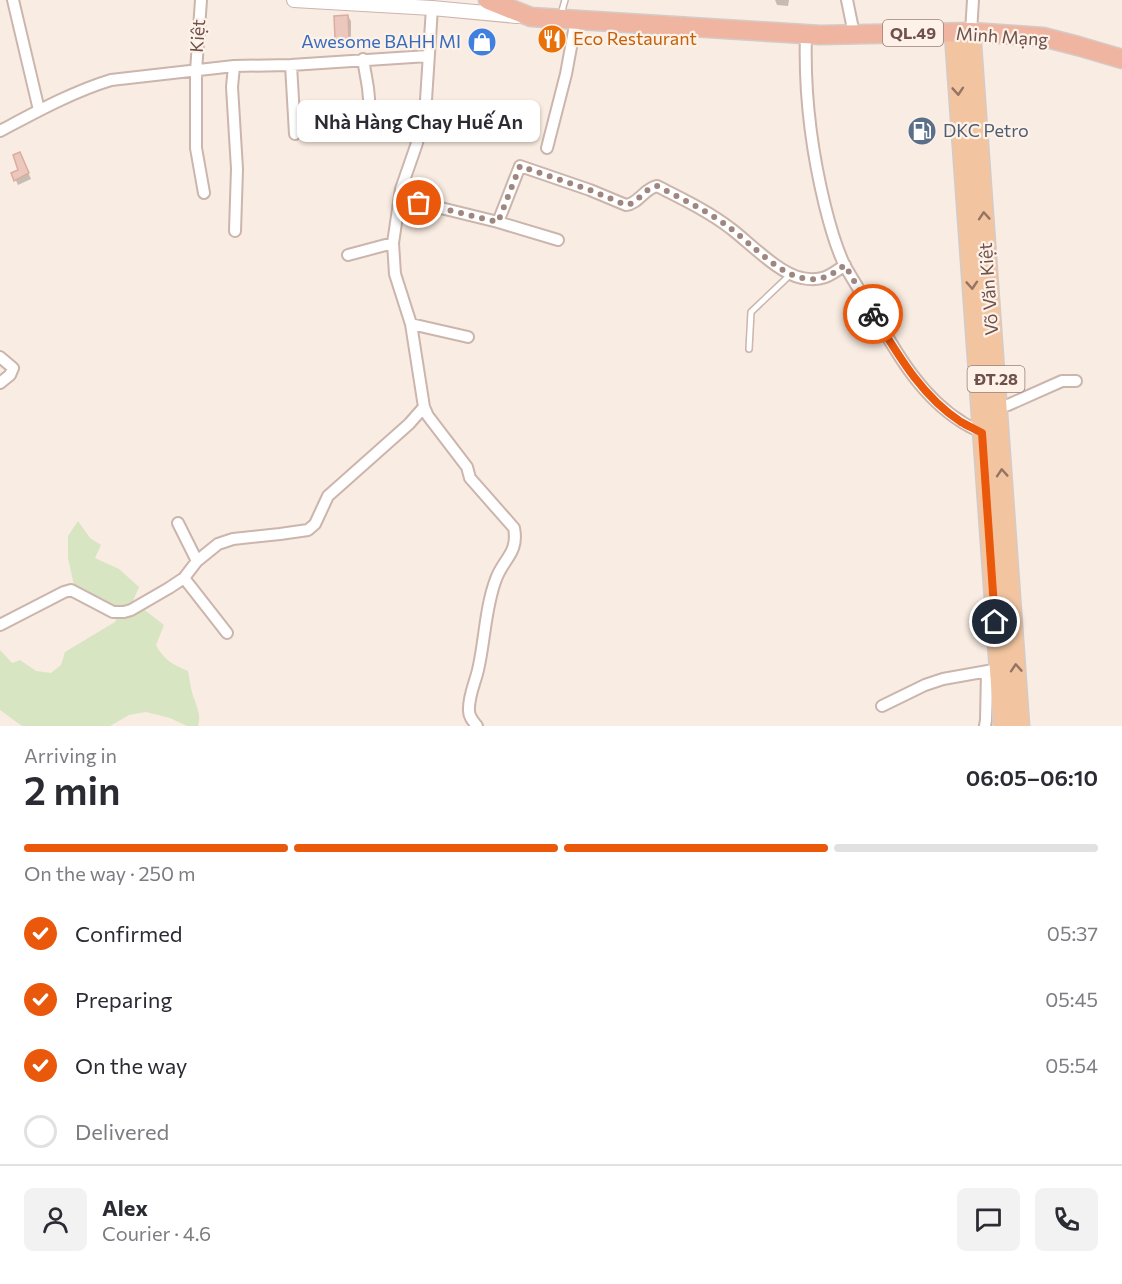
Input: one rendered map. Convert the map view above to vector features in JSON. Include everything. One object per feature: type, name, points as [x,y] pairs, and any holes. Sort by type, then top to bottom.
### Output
[{"type":"highway","name":"QL.49","points":[[488,0],[522,11],[568,19],[806,34],[854,34]]},
{"type":"highway","name":"Minh Mạng","points":[[854,34],[962,32],[1043,37],[1122,59]]},
{"type":"main road","name":"Võ Văn Kiệt","points":[[962,32],[983,327],[982,433],[993,670],[1003,726]]},
{"type":"main road","name":"Võ Văn Kiệt","points":[[983,327],[998,407],[1020,726]]},
{"type":"street","points":[[13,0],[39,110]]},
{"type":"street","name":"Kiệt","points":[[201,0],[196,71],[196,148],[204,193]]},
{"type":"street","points":[[294,0],[522,11]]},
{"type":"street","points":[[847,0],[854,34]]},
{"type":"street","points":[[962,32],[973,0]]},
{"type":"street","points":[[432,8],[425,115],[400,198],[393,243],[395,274],[411,324],[424,407],[428,416],[468,467],[470,478],[514,528],[516,538],[514,548],[496,579],[485,622],[478,670],[468,709],[469,717],[477,726]]},
{"type":"street","points":[[547,148],[566,74],[568,19]]},
{"type":"street","points":[[806,34],[806,87],[814,159],[828,216],[845,265],[892,346],[912,375],[948,412],[982,433]]},
{"type":"street","points":[[0,131],[39,110],[111,80],[234,66],[291,65],[428,56]]},
{"type":"street","points":[[363,59],[372,130]]},
{"type":"street","points":[[291,65],[295,134]]},
{"type":"street","points":[[234,66],[232,87],[237,170],[235,231]]},
{"type":"street","points":[[498,222],[520,166],[626,205],[631,205],[652,187],[657,186],[729,227],[768,258],[791,274],[803,279],[821,279],[845,265]]},
{"type":"street","points":[[400,198],[498,222],[558,240]]},
{"type":"street","points":[[348,255],[393,243]]},
{"type":"street","points":[[411,324],[468,337]]},
{"type":"street","points":[[0,357],[13,368],[10,375],[0,384]]},
{"type":"street","points":[[998,407],[1008,405],[1062,381],[1076,381]]},
{"type":"street","points":[[0,625],[71,590],[113,612],[124,612],[160,594],[184,578],[197,561],[218,544],[233,539],[308,530],[315,524],[328,496],[409,424],[424,407]]},
{"type":"street","points":[[178,523],[197,561]]},
{"type":"street","points":[[184,578],[227,633]]},
{"type":"street","points":[[882,706],[943,679],[993,670],[985,726]]},
{"type":"lane","points":[[565,0],[568,19]]},
{"type":"lane","points":[[749,349],[752,312],[791,274]]},
{"type":"green space","points":[[78,521],[90,538],[101,545],[95,558],[119,569],[139,587],[133,601],[164,625],[156,645],[169,661],[188,671],[199,714],[198,726],[187,726],[170,718],[146,712],[129,715],[110,726],[22,726],[0,710],[0,650],[12,663],[20,660],[36,671],[51,673],[61,665],[65,652],[115,622],[121,610],[74,585],[68,558],[68,536]]},
{"type":"building","points":[[348,15],[349,38],[335,39],[334,16]]},
{"type":"building","points":[[20,152],[29,173],[14,181],[11,173],[18,170],[13,155]]},
{"type":"way so far","points":[[419,203],[498,222],[520,166],[626,205],[631,205],[652,187],[657,186],[729,227],[783,270],[797,277],[821,279],[845,265],[873,314]]},
{"type":"place","name":"Eco Restaurant","points":[[552,39]]},
{"type":"place","name":"Awesome BAHH MI","points":[[482,42]]},
{"type":"place","name":"DKC Petro","points":[[922,131]]},
{"type":"place","name":"Nhà Hàng Chay Huế An","points":[[419,203]]},
{"type":"route","points":[[873,314],[892,346],[926,391],[961,422],[982,433],[995,622]]}]
